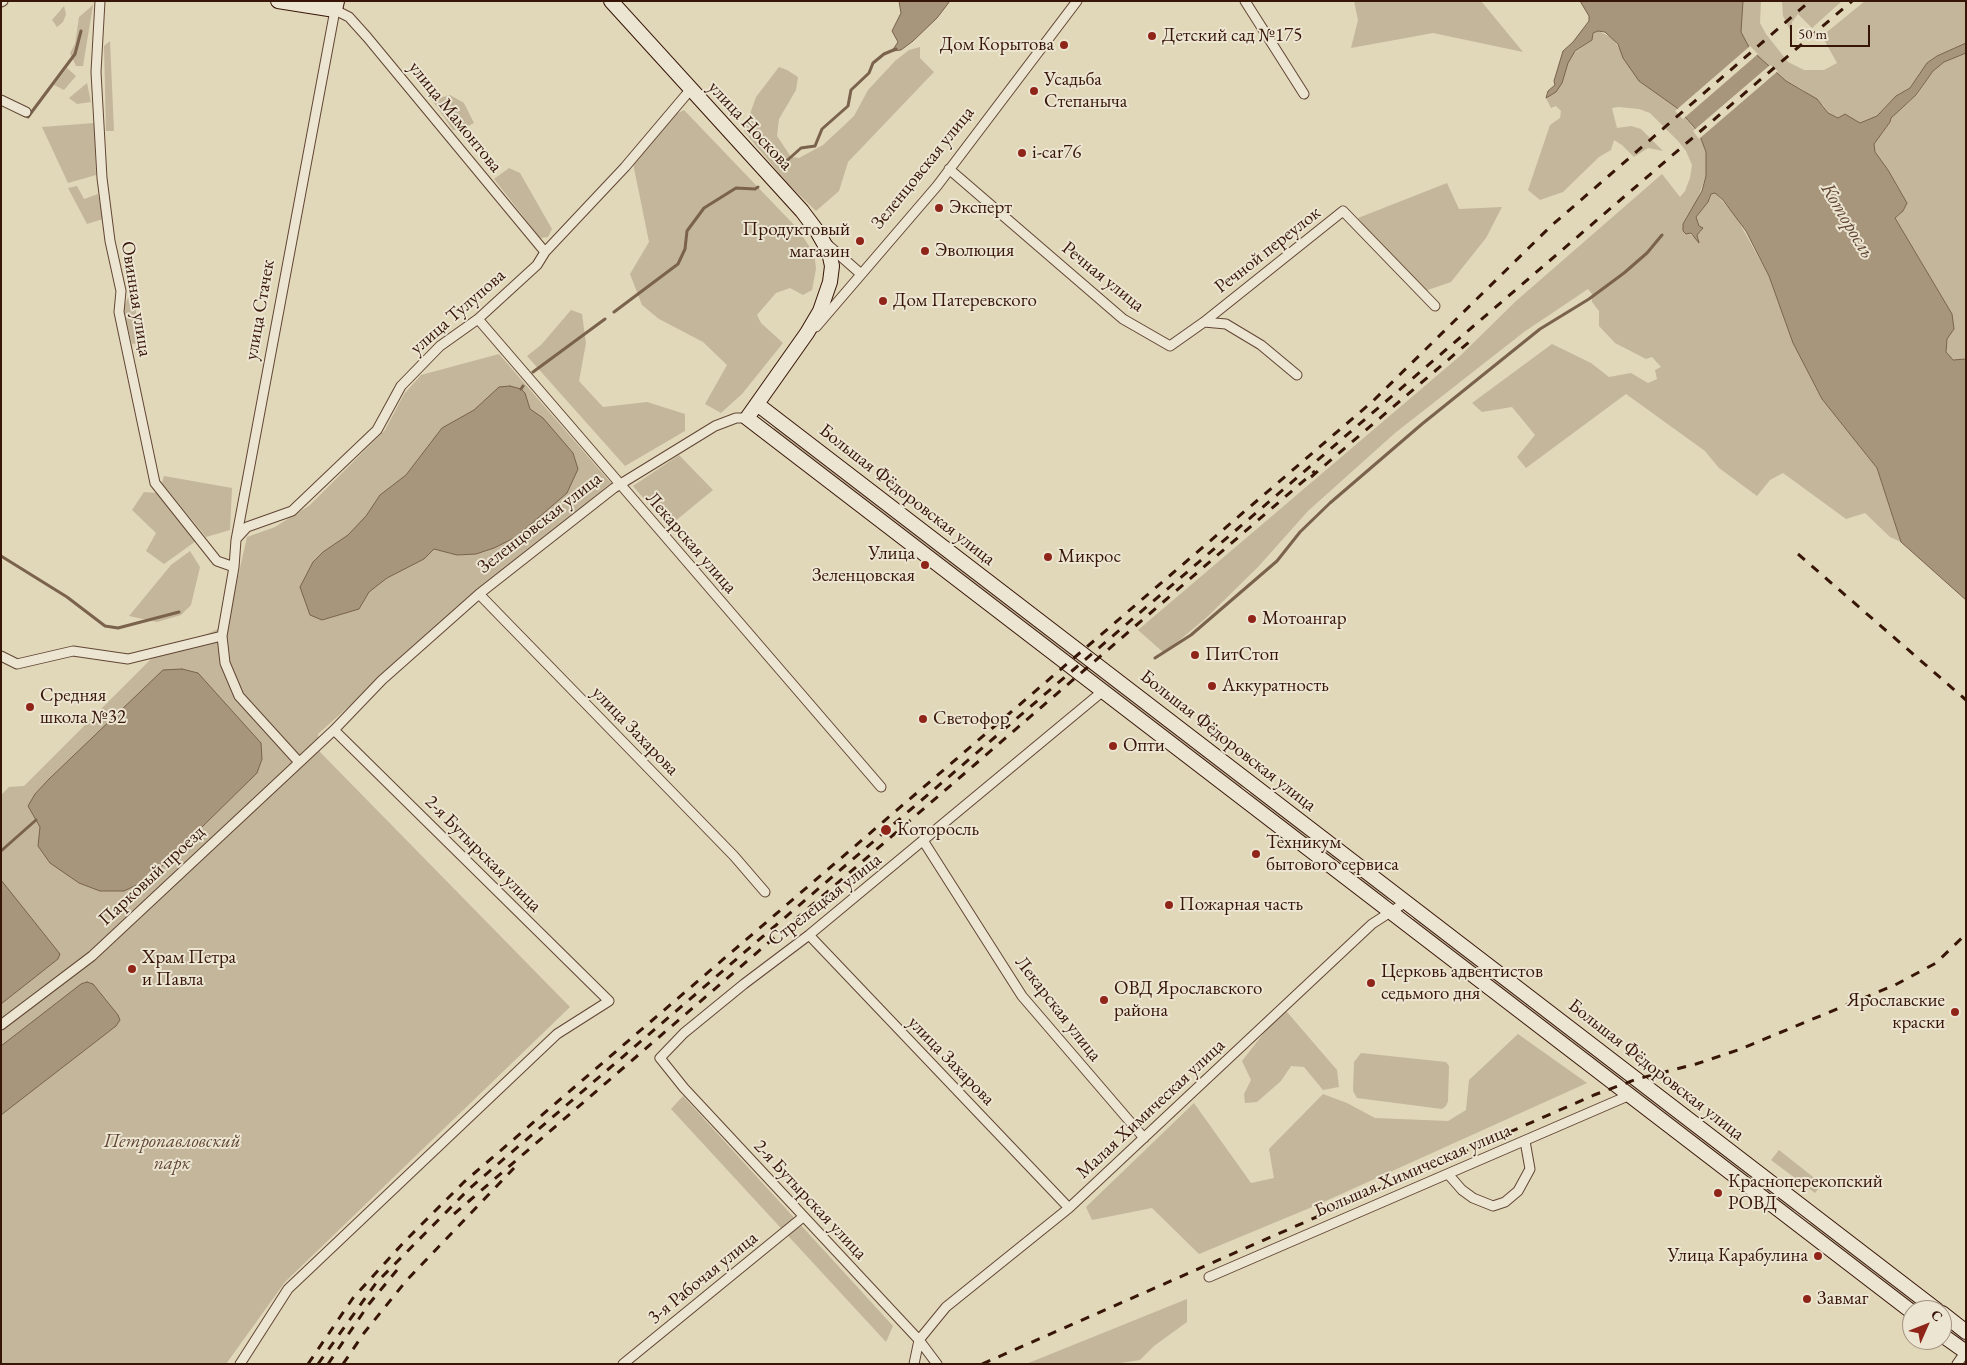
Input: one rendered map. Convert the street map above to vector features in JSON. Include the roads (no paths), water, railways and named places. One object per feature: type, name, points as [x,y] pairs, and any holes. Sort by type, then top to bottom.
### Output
[{"type":"main road","points":[[278,1],[336,5]]},
{"type":"main road","name":"улица Носкова","points":[[611,1],[802,211],[822,238]]},
{"type":"main road","name":"Зеленцовская улица","points":[[747,418],[814,323],[828,290],[831,275],[831,258],[822,238]]},
{"type":"main road","name":"Большая Фёдоровская улица","points":[[757,404],[1925,1300]]},
{"type":"main road","name":"Большая Фёдоровская улица","points":[[747,418],[1902,1304]]},
{"type":"main road","points":[[1952,1322],[1966,1332]]},
{"type":"main road","points":[[1952,1342],[1965,1352]]},
{"type":"street","name":"Овинная улица","points":[[100,1],[96,72],[102,178],[110,241],[121,290],[119,312],[155,484],[218,561],[234,568]]},
{"type":"street","name":"Зеленцовская улица","points":[[793,354],[950,169],[1077,1]]},
{"type":"street","points":[[1245,1],[1304,94]]},
{"type":"street","name":"улица Стачек","points":[[298,762],[239,696],[225,663],[222,631],[234,568],[236,540],[336,5]]},
{"type":"street","name":"улица Мамонтова","points":[[336,5],[367,36],[545,252]]},
{"type":"street","name":"улица Тулупова","points":[[236,540],[247,527],[283,515],[298,505],[377,430],[401,386],[440,346],[478,318],[537,265],[545,252],[625,167],[691,89]]},
{"type":"street","points":[[1,100],[26,112]]},
{"type":"street","name":"Речная улица","points":[[950,169],[1123,319],[1170,346],[1204,322]]},
{"type":"street","name":"Речной переулок","points":[[1204,322],[1343,211],[1435,306]]},
{"type":"street","name":"улица Носкова","points":[[822,238],[861,274]]},
{"type":"street","points":[[828,290],[840,299]]},
{"type":"street","name":"Лекарская улица","points":[[478,318],[881,788]]},
{"type":"street","points":[[1204,322],[1226,324],[1261,344],[1297,376]]},
{"type":"street","name":"Зеленцовская улица","points":[[318,743],[334,730],[382,680],[480,594],[620,485],[715,426],[736,418],[747,418]]},
{"type":"street","name":"улица Захарова","points":[[480,594],[734,856],[765,892]]},
{"type":"street","points":[[1,656],[17,664],[73,651],[128,659],[222,631]]},
{"type":"street","name":"Стрелецкая улица","points":[[660,1058],[691,1027],[760,971],[810,936],[1103,691]]},
{"type":"street","name":"2-я Бутырская улица","points":[[240,1364],[288,1289],[557,1034],[609,1001],[334,730]]},
{"type":"street","name":"Парковый проезд","points":[[1,1025],[92,956],[318,743]]},
{"type":"street","name":"Лекарская улица","points":[[924,842],[1022,996],[1144,1138]]},
{"type":"street","name":"Малая Химическая улица","points":[[919,1340],[946,1307],[1069,1208],[1372,924],[1406,902]]},
{"type":"street","name":"улица Захарова","points":[[810,936],[1069,1208]]},
{"type":"street","name":"2-я Бутырская улица","points":[[660,1058],[684,1088],[919,1340],[937,1364]]},
{"type":"street","name":"Большая Химическая улица","points":[[1209,1277],[1630,1095]]},
{"type":"street","points":[[1448,1174],[1462,1190],[1473,1198],[1493,1206],[1505,1202],[1518,1191],[1530,1170],[1525,1141]]},
{"type":"street","name":"3-я Рабочая улица","points":[[623,1364],[804,1217]]},
{"type":"street","points":[[914,1364],[919,1340]]},
{"type":"street","points":[[1957,1364],[1965,1352]]},
{"type":"water","points":[[899,1],[950,1],[937,18],[913,41],[901,50],[892,51],[898,42],[892,31],[901,13]]},
{"type":"water","points":[[1580,1],[1743,1],[1741,32],[1750,49],[1786,81],[1817,99],[1828,113],[1838,118],[1845,114],[1860,123],[1877,116],[1896,96],[1910,88],[1927,63],[1937,56],[1966,43],[1966,53],[1944,62],[1933,71],[1916,95],[1891,118],[1874,144],[1875,152],[1907,203],[1903,211],[1895,218],[1952,314],[1954,329],[1947,339],[1946,352],[1953,360],[1966,359],[1966,600],[1901,542],[1877,468],[1822,399],[1793,343],[1769,276],[1746,231],[1723,200],[1715,193],[1711,194],[1708,202],[1696,217],[1699,226],[1703,228],[1697,235],[1699,243],[1691,233],[1686,234],[1683,231],[1683,224],[1702,191],[1706,176],[1706,152],[1700,136],[1694,127],[1677,108],[1639,81],[1623,58],[1618,44],[1605,32],[1598,31],[1593,33],[1592,40],[1575,51],[1568,63],[1562,83],[1556,92],[1546,98],[1548,91],[1555,85],[1554,81],[1563,51],[1573,42],[1589,21],[1589,16]]},
{"type":"water","points":[[510,386],[521,389],[525,393],[530,409],[543,418],[573,453],[578,469],[567,493],[516,537],[494,548],[476,554],[457,555],[434,549],[424,559],[387,578],[369,592],[359,609],[322,620],[310,615],[300,587],[313,562],[323,552],[348,535],[366,516],[380,495],[406,475],[442,428],[474,410],[499,387]]},
{"type":"water","points":[[182,669],[198,673],[261,743],[262,759],[257,773],[149,879],[124,891],[100,891],[79,883],[50,863],[38,846],[40,827],[28,806],[35,794],[49,779],[163,670]]},
{"type":"water","points":[[1,880],[60,954],[58,959],[1,1004]]},
{"type":"water","points":[[87,982],[93,984],[120,1020],[116,1026],[1,1115],[1,1046],[81,984]]},
{"type":"waterway","points":[[24,115],[28,117],[75,54],[81,31]]},
{"type":"waterway","points":[[782,165],[801,148],[815,146],[822,129],[848,106],[851,90],[869,73],[873,63],[884,54],[896,49]]},
{"type":"waterway","points":[[614,312],[678,264],[685,249],[687,231],[704,208],[736,188],[755,189],[758,187]]},
{"type":"waterway","points":[[1155,658],[1191,635],[1277,561],[1300,532],[1330,503],[1422,424],[1540,329],[1589,299],[1624,273],[1647,253],[1662,235]]},
{"type":"waterway","points":[[533,372],[605,319]]},
{"type":"waterway","points":[[1,556],[67,597],[105,626],[118,628],[179,612]]},
{"type":"waterway","points":[[1,851],[36,820]]},
{"type":"railway","points":[[308,1364],[353,1298],[405,1241],[464,1182],[1373,401],[1551,226],[1810,1]]},
{"type":"railway","points":[[318,1364],[376,1283],[470,1188],[1852,1]]},
{"type":"railway","points":[[1311,477],[1469,342]]},
{"type":"railway","points":[[454,1214],[1315,471]]},
{"type":"railway","points":[[1798,554],[1966,700]]},
{"type":"railway","points":[[982,1364],[1594,1095],[1637,1079],[1696,1064],[1738,1050],[1895,985],[1936,963],[1966,934]]},
{"type":"railway","points":[[343,1364],[364,1333],[406,1281],[514,1168]]},
{"type":"railway","points":[[328,1364],[369,1304],[397,1270]]},
{"type":"place","name":"Детский сад №175","points":[[1152,36]]},
{"type":"place","name":"Дом Корытова","points":[[1064,45]]},
{"type":"place","name":"Усадьба Степаныча","points":[[1034,91]]},
{"type":"place","name":"i-car76","points":[[1022,153]]},
{"type":"place","name":"Эксперт","points":[[939,208]]},
{"type":"place","name":"Продуктовый магазин","points":[[860,241]]},
{"type":"place","name":"Эволюция","points":[[925,251]]},
{"type":"place","name":"Дом Патеревского","points":[[883,301]]},
{"type":"place","name":"Микрос","points":[[1048,557]]},
{"type":"place","name":"Улица Зеленцовская","points":[[925,565]]},
{"type":"place","name":"Мотоангар","points":[[1252,619]]},
{"type":"place","name":"ПитСтоп","points":[[1195,655]]},
{"type":"place","name":"Аккуратность","points":[[1212,686]]},
{"type":"place","name":"Средняя школа №32","points":[[30,707]]},
{"type":"place","name":"Светофор","points":[[923,719]]},
{"type":"place","name":"Опти","points":[[1113,746]]},
{"type":"place","name":"Которосль","points":[[886,830]]},
{"type":"place","name":"Техникум бытового сервиса","points":[[1256,854]]},
{"type":"place","name":"Пожарная часть","points":[[1169,905]]},
{"type":"place","name":"Храм Петра и Павла","points":[[132,969]]},
{"type":"place","name":"Церковь адвентистов седьмого дня","points":[[1371,983]]},
{"type":"place","name":"ОВД Ярославского района","points":[[1104,1000]]},
{"type":"place","name":"Ярославские краски","points":[[1955,1012]]},
{"type":"place","name":"Красноперекопский РОВД","points":[[1718,1193]]},
{"type":"place","name":"Улица Карабулина","points":[[1818,1256]]},
{"type":"place","name":"Завмаг","points":[[1807,1299]]},
{"type":"park label","name":"Петропавловский парк","points":[[172,1153]]}]
